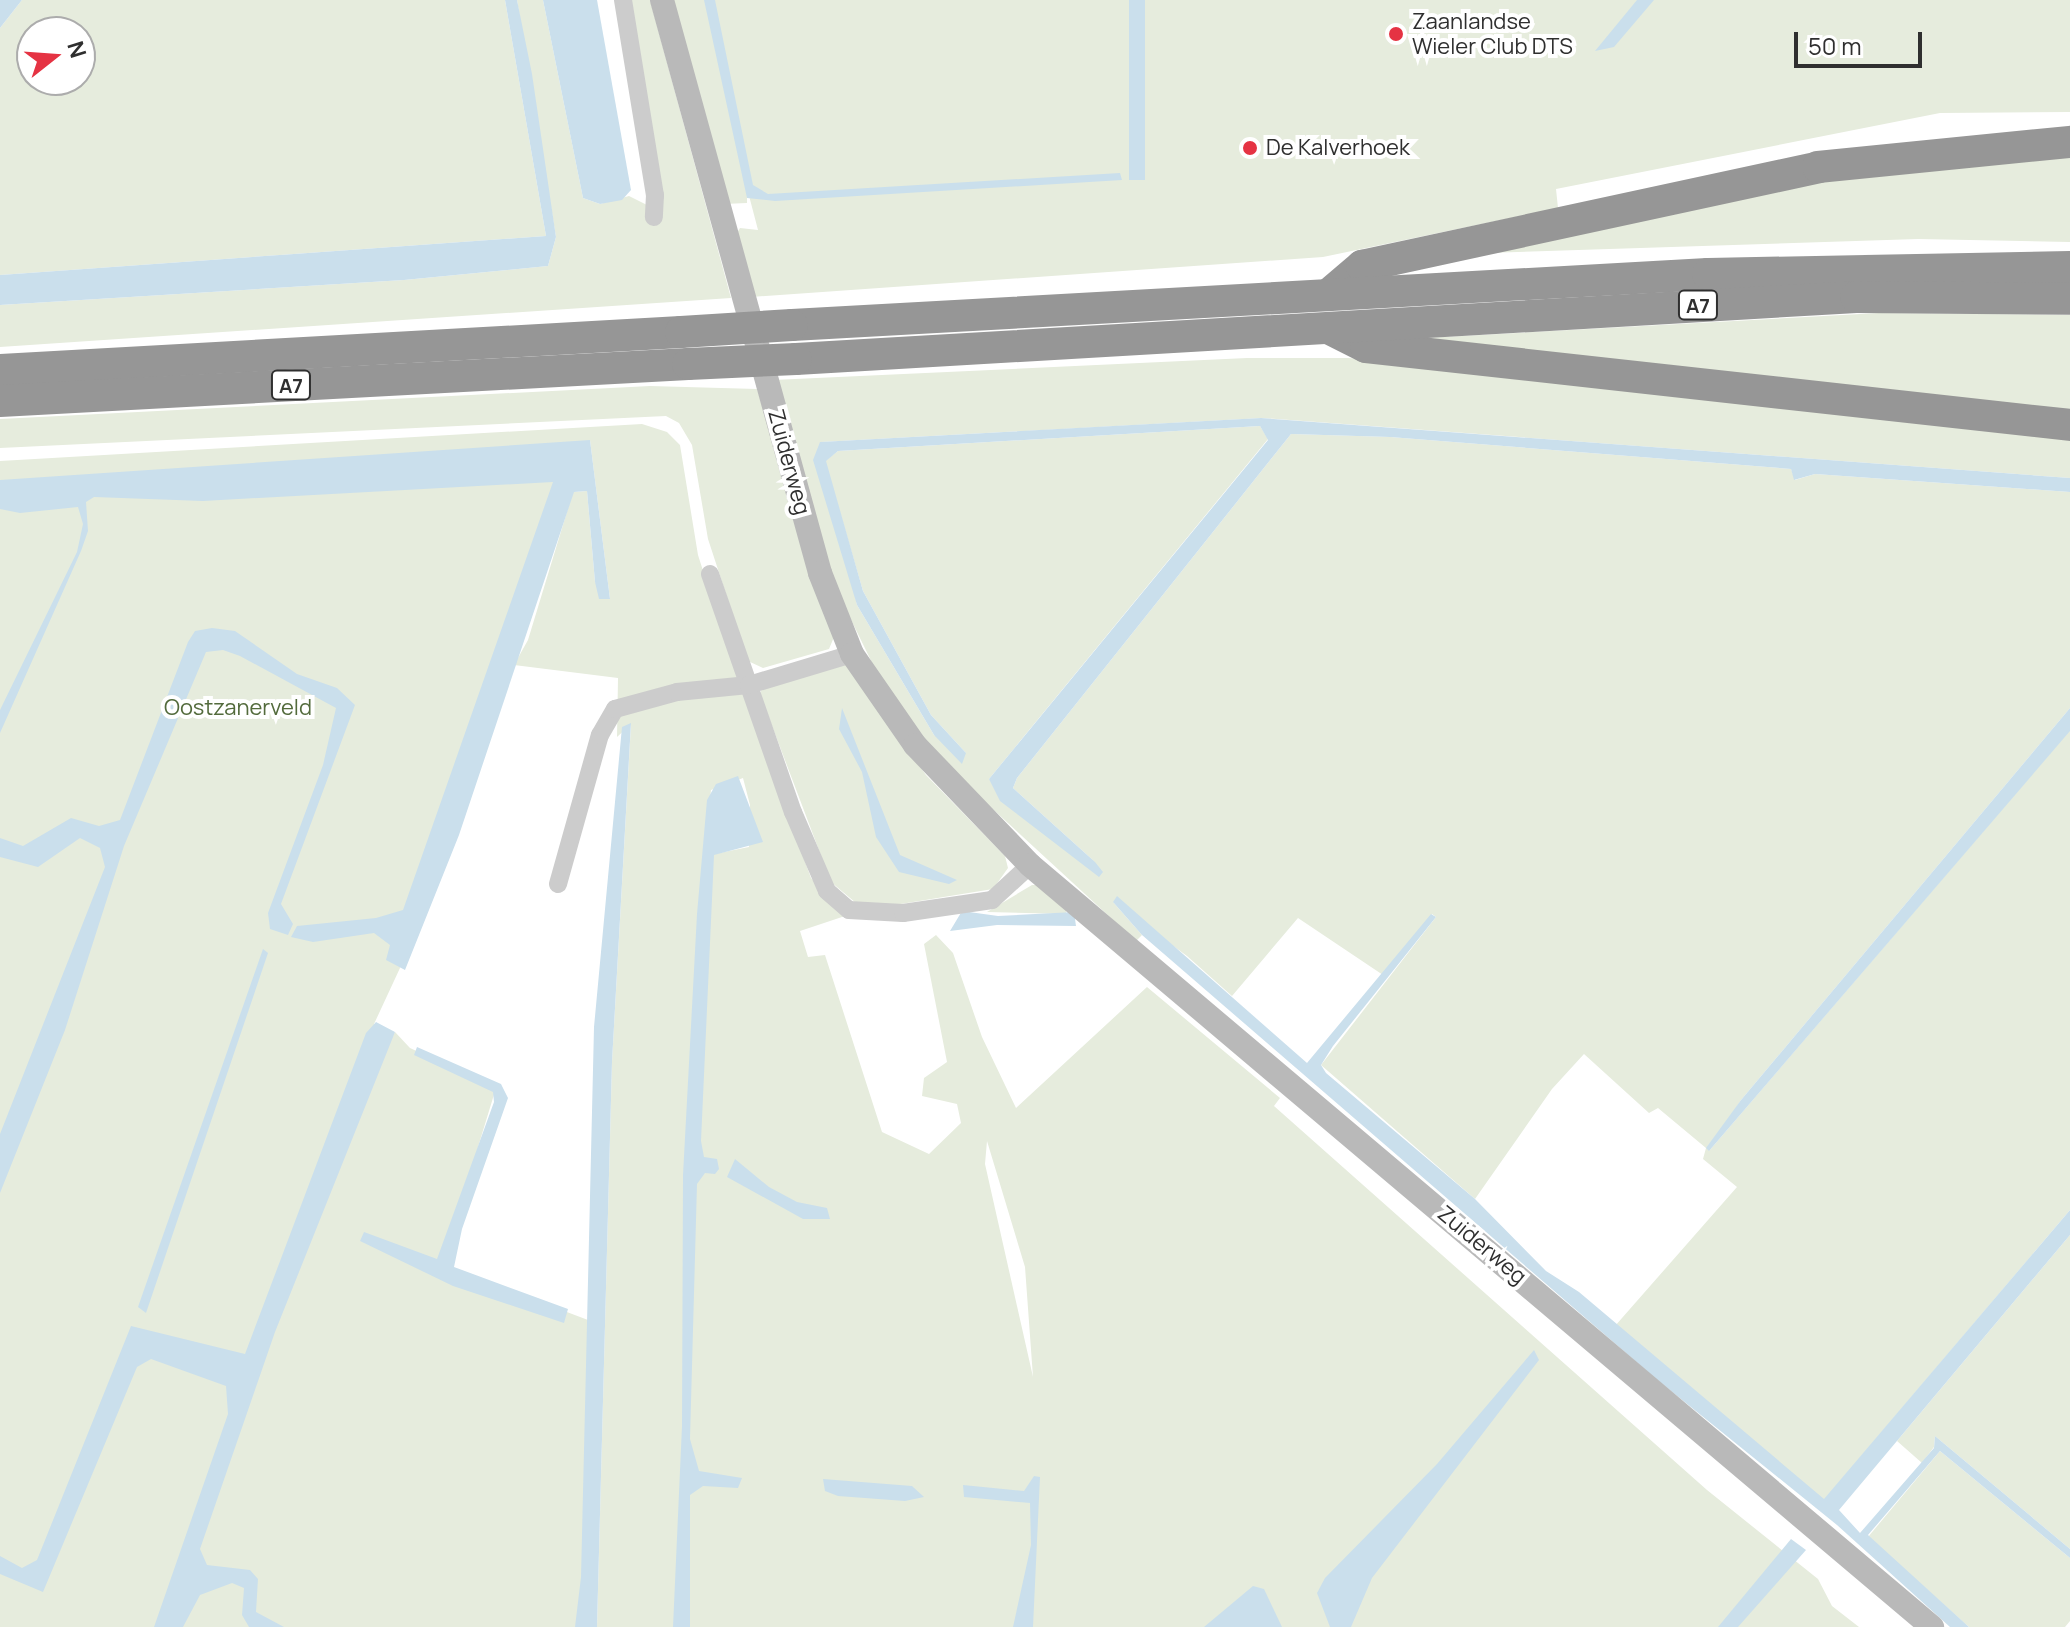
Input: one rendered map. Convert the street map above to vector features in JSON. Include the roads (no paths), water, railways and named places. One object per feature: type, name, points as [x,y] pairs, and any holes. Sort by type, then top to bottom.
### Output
[{"type":"highway","points":[[1328,295],[1362,266],[1818,167],[2070,142]]},
{"type":"highway","name":"A7","points":[[0,370],[1862,267],[2070,267]]},
{"type":"highway","name":"A7","points":[[0,401],[796,359],[1856,297],[2070,299]]},
{"type":"highway","name":"A7","points":[[1327,328],[1366,347],[2070,425]]},
{"type":"street","points":[[623,0],[655,195],[654,217]]},
{"type":"street","name":"Zuiderweg","points":[[662,0],[820,573],[852,654],[915,745],[1030,865],[1932,1627]]},
{"type":"street","points":[[710,574],[793,812],[827,891],[849,910],[903,913],[992,900],[1030,865]]},
{"type":"street","points":[[558,884],[600,735],[615,709],[677,692],[749,685],[852,654]]},
{"type":"water","points":[[0,0],[22,0],[0,28]]},
{"type":"water","points":[[505,0],[517,0],[532,74],[556,237],[548,266],[404,280],[0,305],[0,275],[546,236]]},
{"type":"water","points":[[543,0],[597,0],[631,190],[622,200],[600,204],[583,198]]},
{"type":"water","points":[[704,0],[715,0],[753,185],[768,194],[1120,173],[1122,180],[775,201],[747,198]]},
{"type":"water","points":[[1129,0],[1145,0],[1145,180],[1129,180]]},
{"type":"water","points":[[1637,0],[1654,0],[1614,47],[1595,51]]},
{"type":"water","points":[[1261,418],[2070,478],[2070,492],[1815,474],[1794,480],[1791,469],[1390,437],[1291,434],[1017,778],[1013,788],[1095,862],[1103,872],[1099,877],[1000,801],[989,779],[1268,440],[1260,426],[838,451],[826,461],[863,591],[931,715],[966,753],[962,764],[934,735],[857,605],[813,460],[820,442]]},
{"type":"water","points":[[590,440],[610,599],[599,599],[595,582],[587,491],[574,492],[459,835],[405,970],[386,960],[390,945],[374,933],[313,942],[291,937],[297,926],[376,918],[403,910],[553,482],[203,501],[94,497],[86,502],[88,531],[81,551],[0,733],[0,710],[77,552],[83,524],[78,507],[20,513],[0,509],[0,480]]},
{"type":"water","points":[[212,628],[235,631],[297,674],[337,688],[355,705],[281,904],[293,924],[288,935],[270,929],[268,913],[323,765],[336,708],[240,656],[223,650],[206,652],[124,846],[65,1030],[0,1193],[0,1134],[105,867],[100,848],[80,838],[38,867],[0,857],[0,838],[23,846],[71,818],[99,826],[120,820],[188,642],[195,631]]},
{"type":"water","points":[[842,708],[900,855],[957,880],[949,884],[899,872],[876,837],[862,772],[839,729]]},
{"type":"water","points":[[2070,708],[2070,731],[1709,1151],[1706,1148],[1741,1100]]},
{"type":"water","points":[[631,723],[612,1062],[597,1627],[575,1627],[581,1577],[594,1027],[622,727]]},
{"type":"water","points":[[738,776],[763,842],[714,855],[701,1141],[704,1157],[717,1159],[719,1169],[715,1174],[705,1173],[697,1184],[690,1439],[699,1471],[742,1478],[738,1488],[703,1486],[690,1495],[690,1627],[673,1627],[682,1426],[683,1175],[697,914],[707,800],[716,784]]},
{"type":"water","points":[[1117,896],[1307,1063],[1431,914],[1436,917],[1333,1046],[1321,1065],[1326,1073],[1475,1199],[1546,1271],[1579,1292],[1824,1499],[2070,1210],[2070,1235],[1839,1510],[1860,1533],[1934,1448],[1935,1436],[2070,1549],[2070,1558],[1940,1451],[1868,1535],[1969,1627],[1950,1627],[1837,1525],[1655,1378],[1142,935],[1113,902]]},
{"type":"water","points":[[962,911],[998,916],[1074,912],[1076,926],[997,925],[950,931]]},
{"type":"water","points":[[263,949],[268,953],[146,1313],[138,1307]]},
{"type":"water","points":[[376,1022],[395,1032],[275,1332],[200,1549],[207,1565],[250,1570],[258,1579],[256,1612],[284,1627],[249,1627],[242,1615],[244,1588],[232,1583],[200,1595],[183,1627],[154,1627],[228,1414],[226,1386],[151,1359],[137,1367],[43,1592],[0,1574],[0,1556],[22,1568],[37,1560],[131,1326],[245,1354],[366,1033]]},
{"type":"water","points":[[417,1047],[501,1084],[508,1098],[462,1229],[454,1267],[568,1309],[564,1323],[453,1286],[360,1241],[364,1232],[437,1259],[494,1102],[493,1092],[414,1055]]},
{"type":"water","points":[[735,1159],[769,1187],[797,1202],[827,1208],[830,1219],[803,1219],[727,1177]]},
{"type":"water","points":[[1534,1350],[1539,1360],[1372,1578],[1351,1627],[1330,1627],[1317,1593],[1325,1578],[1437,1464]]},
{"type":"water","points":[[1034,1476],[1040,1477],[1033,1627],[1013,1627],[1031,1545],[1030,1503],[964,1497],[963,1485],[1024,1491]]},
{"type":"water","points":[[823,1479],[912,1486],[924,1497],[905,1501],[838,1496],[825,1491]]},
{"type":"water","points":[[1791,1539],[1806,1550],[1738,1627],[1718,1627]]},
{"type":"water","points":[[1253,1586],[1264,1589],[1282,1627],[1204,1627]]},
{"type":"place","name":"Zaanlandse Wieler Club DTS","points":[[1396,34]]},
{"type":"place","name":"De Kalverhoek","points":[[1250,148]]},
{"type":"park label","name":"Oostzanerveld","points":[[238,708]]}]
